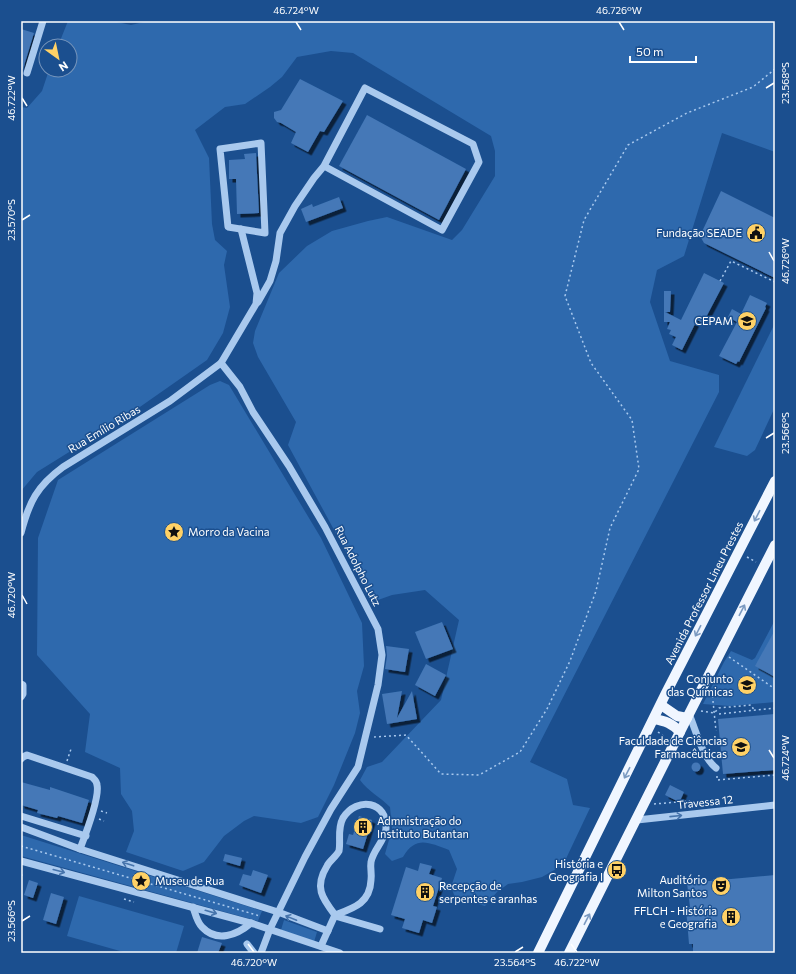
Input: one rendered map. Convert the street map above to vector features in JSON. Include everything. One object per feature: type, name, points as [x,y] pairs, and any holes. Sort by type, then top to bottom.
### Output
[{"type":"main road","name":"Avenida Professor Lineu Prestes","points":[[538,953],[661,705],[775,481]]},
{"type":"main road","points":[[569,953],[775,545]]},
{"type":"main road","points":[[661,705],[676,716],[689,714]]},
{"type":"main road","points":[[652,723],[668,722],[680,732]]},
{"type":"street","points":[[27,73],[43,21]]},
{"type":"street","points":[[221,363],[270,281],[276,261],[280,233],[295,206],[324,166],[365,88],[473,144],[479,162],[442,230],[324,166]]},
{"type":"street","points":[[262,143],[265,233],[241,229],[228,227],[220,149],[262,143]]},
{"type":"street","points":[[241,229],[257,293],[256,304]]},
{"type":"street","name":"Rua Adolpho Lutz","points":[[221,363],[240,387],[253,412],[289,466],[325,527],[378,629],[382,655],[378,685],[358,767],[331,809],[305,857],[270,929],[261,953]]},
{"type":"street","name":"Rua Emílio Ribas","points":[[21,533],[26,513],[40,487],[49,477],[63,466],[170,401],[221,363]]},
{"type":"street","points":[[21,684],[23,685],[23,694],[21,697]]},
{"type":"street","points":[[689,714],[706,755],[716,768]]},
{"type":"street","points":[[21,760],[27,755],[92,777],[97,782],[98,786],[94,808],[86,836],[80,849]]},
{"type":"street","points":[[321,946],[335,916],[360,904],[367,897],[371,888],[371,861],[381,843],[386,830],[386,822],[384,815],[378,808],[365,804],[356,806],[342,819],[339,851],[326,866],[320,889],[323,899],[335,916],[380,929]]},
{"type":"street","name":"Travessa 12","points":[[637,820],[775,805]]},
{"type":"street","points":[[21,816],[86,836]]},
{"type":"street","points":[[21,827],[80,849],[278,912],[328,932]]},
{"type":"street","points":[[21,861],[251,923],[340,953]]},
{"type":"street","points":[[193,907],[202,927],[219,936],[228,936],[236,933],[251,923]]},
{"type":"street","points":[[247,944],[254,953]]},
{"type":"path","points":[[366,738],[406,735],[441,774],[479,775],[520,752],[547,709],[570,661],[596,591],[610,528],[639,469],[632,420],[591,363],[565,296],[584,220],[628,145],[687,113],[753,87],[775,70]]},
{"type":"path","points":[[720,281],[731,261],[775,282]]},
{"type":"path","points":[[739,552],[764,566]]},
{"type":"path","points":[[721,651],[775,689]]},
{"type":"path","points":[[712,688],[716,731]]},
{"type":"path","points":[[689,714],[714,713],[719,708],[751,705],[754,710]]},
{"type":"path","points":[[719,714],[775,708]]},
{"type":"path","points":[[652,723],[674,744]]},
{"type":"path","points":[[65,768],[71,749]]},
{"type":"path","points":[[716,768],[717,780],[775,775]]},
{"type":"path","points":[[644,804],[690,801]]},
{"type":"path","points":[[21,846],[260,916]]},
{"type":"path","points":[[124,899],[134,902]]},
{"type":"shaded area","points":[[68,21],[112,21],[131,25],[148,21],[775,21],[775,152],[722,133],[684,256],[657,270],[650,302],[670,361],[719,375],[719,392],[530,762],[567,779],[573,805],[590,808],[563,865],[542,877],[508,884],[497,892],[485,906],[455,897],[451,887],[457,869],[449,850],[429,843],[418,843],[408,850],[403,857],[392,861],[385,854],[392,829],[390,807],[360,780],[367,767],[382,762],[441,700],[459,620],[425,590],[392,595],[378,600],[371,598],[288,445],[296,422],[258,357],[253,343],[255,331],[279,273],[307,246],[332,231],[387,217],[452,240],[462,230],[495,176],[495,151],[491,136],[353,53],[331,51],[297,57],[282,77],[270,87],[245,104],[225,107],[195,130],[209,158],[212,224],[215,240],[227,251],[224,265],[230,307],[223,333],[207,360],[127,416],[37,472],[21,491],[21,107],[27,108],[42,91],[46,78],[78,78],[78,38],[61,38]]},
{"type":"shaded area","points":[[775,323],[775,407],[755,450],[747,456],[714,447]]},
{"type":"shaded area","points":[[220,381],[229,385],[321,538],[362,623],[364,666],[357,691],[360,713],[355,733],[334,785],[318,817],[301,823],[254,816],[244,821],[224,836],[204,862],[183,871],[126,852],[134,831],[132,811],[121,794],[120,768],[85,752],[90,714],[37,655],[38,538],[58,480],[210,385]]},
{"type":"shaded area","points":[[775,620],[775,702],[730,706],[703,704],[731,651],[752,660],[755,658]]},
{"type":"shaded area","points":[[21,835],[262,911],[258,921],[21,856]]},
{"type":"shaded area","points":[[79,896],[184,926],[176,953],[127,953],[67,936]]},
{"type":"shaded area","points":[[284,920],[317,932],[314,942],[281,930]]},
{"type":"building","points":[[21,29],[34,33],[23,69],[21,69]]},
{"type":"building","points":[[300,79],[343,101],[324,132],[320,131],[308,152],[291,143],[296,132],[277,122],[274,118],[274,112],[281,110]]},
{"type":"building","points":[[367,115],[466,169],[439,220],[339,166]]},
{"type":"building","points":[[256,153],[259,213],[237,214],[236,179],[229,179],[229,160],[245,159],[244,154]]},
{"type":"building","points":[[721,191],[775,218],[775,278],[704,243],[700,236]]},
{"type":"building","points":[[339,197],[343,208],[306,222],[301,209],[312,204],[313,207]]},
{"type":"building","points":[[704,273],[724,283],[703,323],[697,320],[682,350],[672,345],[676,337],[669,334],[671,330],[667,329],[670,322],[664,322],[664,291],[671,291],[670,312],[665,312],[681,320]]},
{"type":"building","points":[[750,295],[767,303],[766,308],[739,362],[738,361],[736,364],[719,356],[737,322],[728,317],[732,309],[741,314]]},
{"type":"building","points":[[442,622],[453,649],[426,659],[415,632]]},
{"type":"building","points":[[775,630],[775,677],[755,666]]},
{"type":"building","points":[[386,646],[409,649],[405,672],[385,669],[387,656]]},
{"type":"building","points":[[426,664],[446,675],[435,696],[415,685]]},
{"type":"building","points":[[402,691],[397,718],[412,691],[417,719],[387,724],[382,694]]},
{"type":"building","name":"Faculdade de Ciências Farmacêuticas","points":[[775,714],[775,770],[723,774],[718,719]]},
{"type":"building","points":[[694,763],[698,763],[700,767],[698,771],[694,771],[692,769],[692,765]]},
{"type":"building","points":[[21,782],[50,790],[50,787],[89,800],[82,823],[58,816],[57,818],[37,813],[38,810],[21,805]]},
{"type":"building","points":[[670,785],[684,792],[680,801],[665,795]]},
{"type":"building","name":"Admnistração do Instituto Butantan","points":[[359,816],[372,820],[363,849],[346,844],[349,834],[353,835]]},
{"type":"building","points":[[225,854],[242,858],[240,866],[223,861]]},
{"type":"building","name":"Recepção de serpentes e aranhas","points":[[420,863],[432,866],[429,874],[442,878],[433,906],[437,907],[432,923],[423,920],[419,933],[402,928],[405,919],[391,915],[406,867],[418,871]]},
{"type":"building","points":[[253,870],[268,875],[261,893],[239,885],[243,874],[251,876]]},
{"type":"building","name":"FFLCH - História e Geografia","points":[[775,875],[775,953],[693,953],[693,944],[689,944],[686,908],[690,907],[687,883]]},
{"type":"building","points":[[29,880],[38,883],[33,898],[24,895]]},
{"type":"building","points":[[51,893],[64,897],[56,924],[43,920]]},
{"type":"building","points":[[202,937],[222,943],[218,953],[197,953]]},
{"type":"place","name":"Fundação SEADE","points":[[756,233]]},
{"type":"place","name":"CEPAM","points":[[747,321]]},
{"type":"place","name":"Morro da Vacina","points":[[174,532]]},
{"type":"place","name":"Conjunto das Químicas","points":[[747,685]]},
{"type":"place","name":"Faculdade de Ciências Farmacêuticas","points":[[741,747]]},
{"type":"place","name":"Admnistração do Instituto Butantan","points":[[363,827]]},
{"type":"place","name":"História e Geografia I","points":[[617,870]]},
{"type":"place","name":"Museu de Rua","points":[[141,881]]},
{"type":"place","name":"Auditório Milton Santos","points":[[721,886]]},
{"type":"place","name":"Recepção de serpentes e aranhas","points":[[425,892]]},
{"type":"place","name":"FFLCH - História e Geografia","points":[[731,917]]}]
